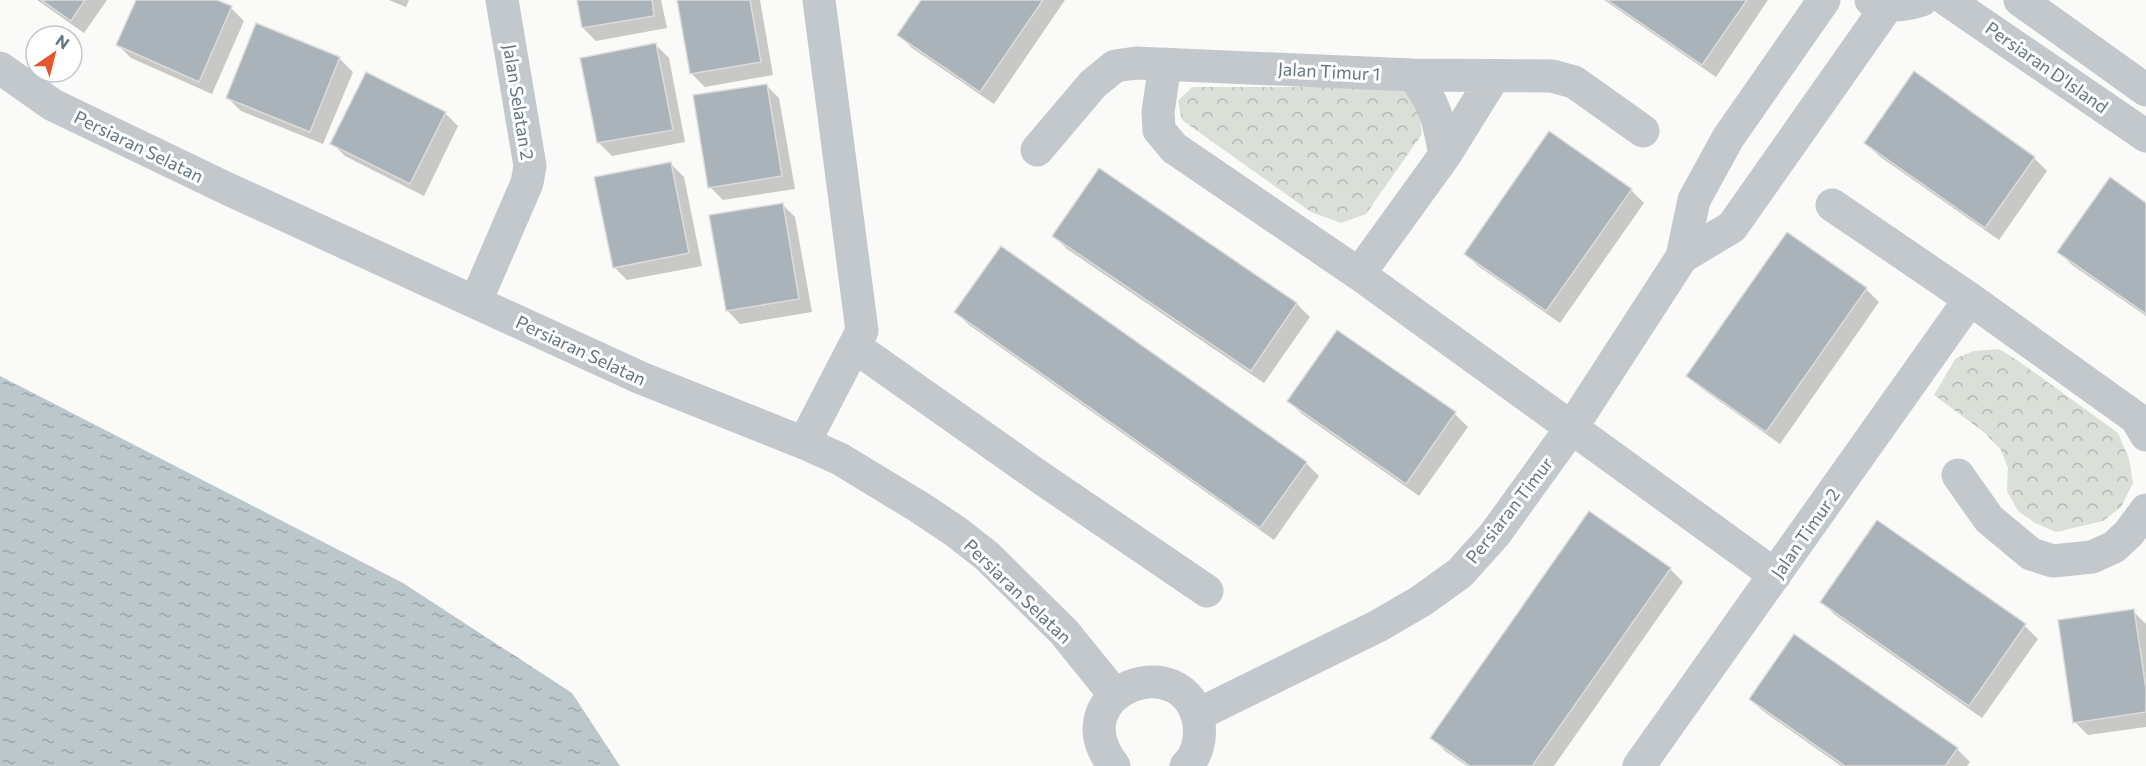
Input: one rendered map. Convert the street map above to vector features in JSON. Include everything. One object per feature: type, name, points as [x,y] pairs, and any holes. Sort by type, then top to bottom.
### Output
[{"type":"street","name":"Jalan Selatan 2","points":[[476,301],[527,183],[530,166],[502,0]]},
{"type":"street","points":[[804,443],[862,331],[819,0]]},
{"type":"street","points":[[1682,257],[1694,200],[1728,138],[1824,0]]},
{"type":"street","points":[[1682,257],[1731,227],[1880,2],[1904,5],[1922,0]]},
{"type":"street","name":"Persiaran D'Island","points":[[1947,0],[2146,136]]},
{"type":"street","points":[[2020,0],[2146,90]]},
{"type":"street","name":"Jalan Timur 1","points":[[1037,150],[1093,84],[1115,66],[1136,63],[1412,75],[1552,76],[1574,82],[1642,131]]},
{"type":"street","points":[[1165,64],[1158,112],[1160,130],[1174,148],[1359,274],[1775,575]]},
{"type":"street","name":"Persiaran Selatan","points":[[0,68],[53,105],[230,190],[641,378],[840,459],[955,531],[979,550],[1051,619],[1115,695]]},
{"type":"street","points":[[1412,75],[1426,92],[1439,123],[1445,155]]},
{"type":"street","points":[[1359,274],[1445,155],[1494,76]]},
{"type":"street","points":[[1832,206],[1970,299],[2136,418],[2146,435]]},
{"type":"street","name":"Persiaran Timur","points":[[1197,715],[1378,626],[1421,601],[1460,573],[1495,534],[1572,427],[1682,257]]},
{"type":"street","name":"Jalan Timur 2","points":[[1640,766],[1970,299]]},
{"type":"street","points":[[855,348],[1207,591]]},
{"type":"street","points":[[1958,475],[1989,519],[2031,554],[2054,561],[2092,557],[2114,547],[2129,533],[2146,510]]},
{"type":"street","points":[[1114,766],[1105,755],[1100,740],[1100,723],[1105,708],[1115,695],[1129,686],[1145,681],[1161,682],[1177,689],[1189,700],[1197,715],[1200,732],[1198,748],[1186,766]]},
{"type":"green space","points":[[1192,87],[1400,87],[1418,108],[1422,134],[1366,214],[1341,223],[1311,212],[1182,120],[1178,101]]},
{"type":"green space","points":[[1999,349],[2118,433],[2129,459],[2133,483],[2121,507],[2103,521],[2056,532],[2035,523],[2018,511],[2007,491],[2008,468],[2001,450],[1985,433],[1934,395],[1956,358],[1974,351]]},
{"type":"water","points":[[0,376],[403,583],[572,693],[620,766],[0,766]]},
{"type":"building","points":[[41,0],[85,0],[71,21]]},
{"type":"building","points":[[136,0],[217,0],[232,6],[199,82],[116,45]]},
{"type":"building","points":[[577,0],[652,0],[654,16],[582,28]]},
{"type":"building","points":[[677,0],[750,0],[761,62],[690,74]]},
{"type":"building","points":[[921,0],[1043,0],[980,92],[897,35]]},
{"type":"building","points":[[1607,0],[1747,0],[1702,65]]},
{"type":"building","points":[[256,23],[340,57],[310,132],[226,98]]},
{"type":"building","points":[[656,43],[673,130],[597,143],[580,58]]},
{"type":"building","points":[[1914,71],[2035,157],[1985,228],[1864,143]]},
{"type":"building","points":[[366,72],[446,112],[410,184],[330,144]]},
{"type":"building","points":[[767,84],[782,176],[708,188],[693,95]]},
{"type":"building","points":[[1549,131],[1632,189],[1546,311],[1464,254]]},
{"type":"building","points":[[671,162],[689,253],[613,268],[594,177]]},
{"type":"building","points":[[1099,168],[1297,303],[1251,371],[1052,236]]},
{"type":"building","points":[[2110,177],[2146,203],[2146,314],[2057,252]]},
{"type":"building","points":[[783,203],[799,299],[726,311],[709,215]]},
{"type":"building","points":[[1787,232],[1867,288],[1766,432],[1686,376]]},
{"type":"building","points":[[1001,246],[1307,462],[1260,528],[954,312]]},
{"type":"building","points":[[1337,330],[1456,412],[1406,484],[1287,401]]},
{"type":"building","points":[[1589,511],[1671,568],[1532,766],[1470,766],[1430,738]]},
{"type":"building","points":[[1877,520],[2026,624],[1969,706],[1820,602]]},
{"type":"building","points":[[2134,609],[2146,689],[2146,712],[2073,723],[2058,620]]},
{"type":"building","points":[[1794,634],[1958,748],[1945,766],[1845,766],[1749,699]]}]
